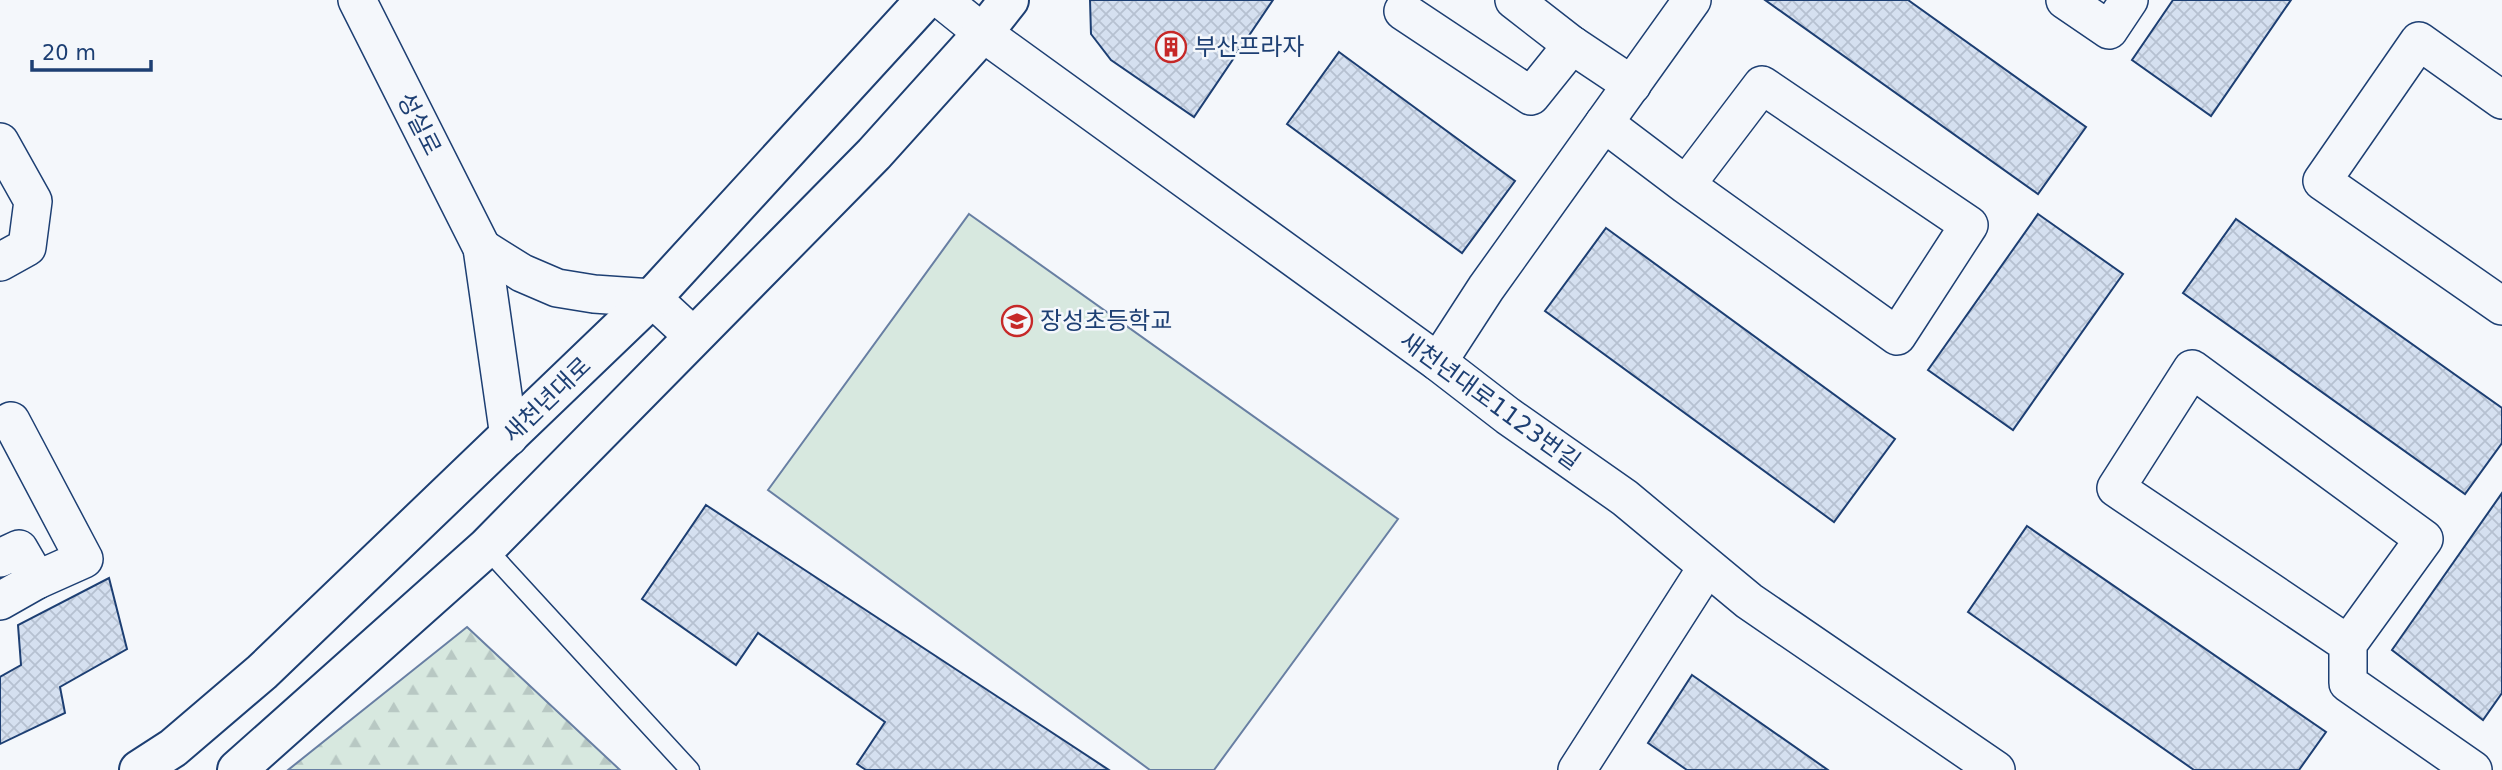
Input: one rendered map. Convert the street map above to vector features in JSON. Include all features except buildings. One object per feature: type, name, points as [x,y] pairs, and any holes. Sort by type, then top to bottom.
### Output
[{"type":"main road","name":"새천년대로","points":[[139,770],[173,748],[262,673],[652,298],[925,0]]},
{"type":"main road","points":[[237,770],[486,548],[874,154],[983,33],[1009,0]]},
{"type":"street","name":"성실로","points":[[357,0],[482,248]]},
{"type":"street","name":"새천년대로1123번길","points":[[942,0],[983,33],[1438,362],[1508,416],[1625,498],[1749,600],[1996,770]]},
{"type":"street","points":[[1514,0],[1572,45],[1632,85]]},
{"type":"street","points":[[1438,362],[1486,288],[1692,0]]},
{"type":"street","points":[[2065,0],[2109,30],[2129,0]]},
{"type":"street","points":[[1403,11],[1531,96],[1572,45]]},
{"type":"street","points":[[2502,100],[2419,41],[2322,181],[2502,306]]},
{"type":"street","points":[[1604,123],[1686,185],[1898,337],[1969,225],[1762,85],[1686,185]]},
{"type":"street","points":[[0,142],[33,201],[27,247],[0,262]]},
{"type":"street","points":[[482,248],[522,272],[557,288],[652,298],[694,336]]},
{"type":"street","points":[[482,248],[509,437]]},
{"type":"street","points":[[2348,644],[2116,488],[2192,369],[2424,539],[2348,644],[2348,684],[2473,770]]},
{"type":"street","points":[[0,601],[37,580],[84,559],[4,416]]},
{"type":"street","points":[[0,558],[19,549],[37,580]]},
{"type":"street","points":[[1577,770],[1707,567]]},
{"type":"lane","points":[[486,548],[690,770]]},
{"type":"green space","points":[[969,214],[1398,519],[1214,770],[1150,770],[768,490]]},
{"type":"green space","points":[[467,627],[620,770],[288,770]]},
{"type":"place","name":"부산프라자","points":[[1171,47]]},
{"type":"place","name":"장성초등학교","points":[[1017,321]]}]
